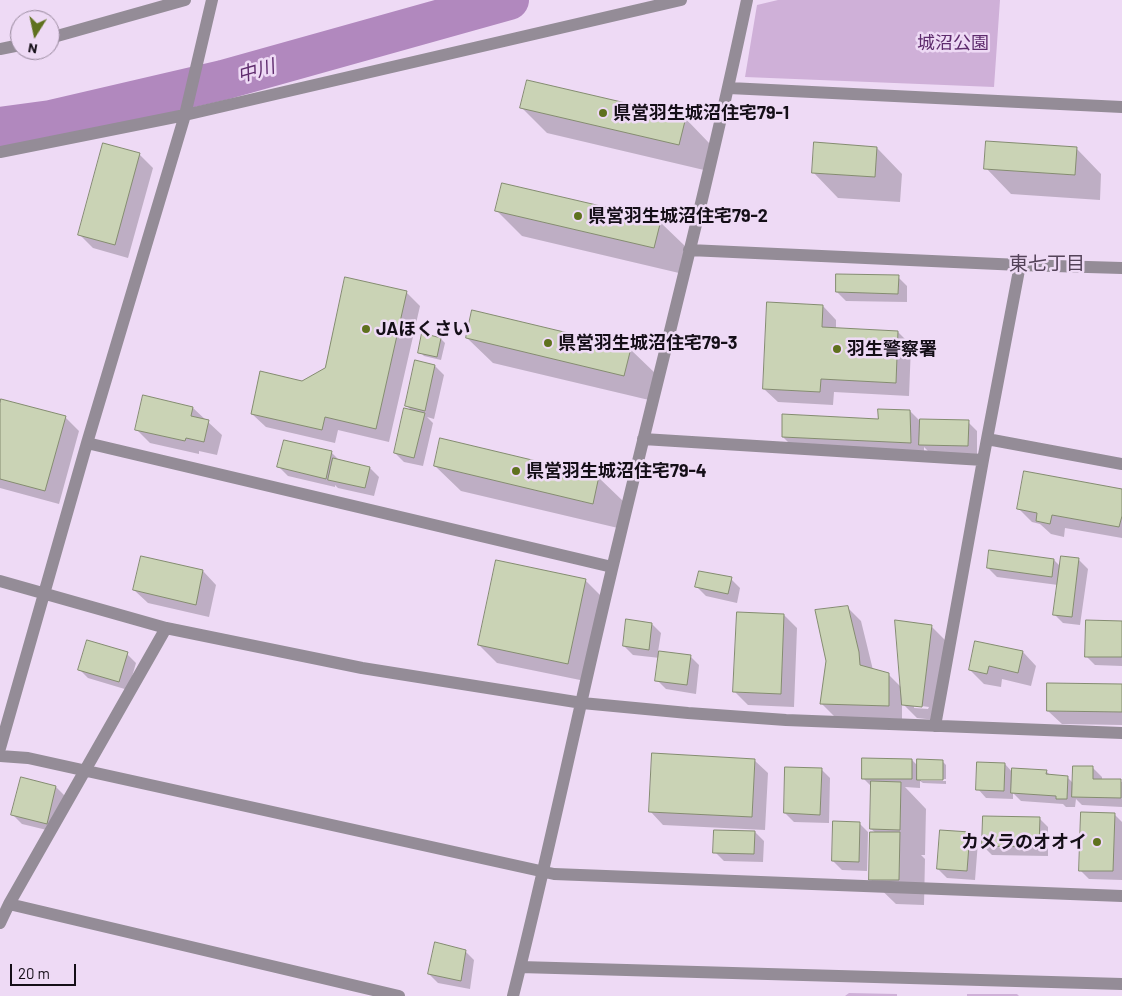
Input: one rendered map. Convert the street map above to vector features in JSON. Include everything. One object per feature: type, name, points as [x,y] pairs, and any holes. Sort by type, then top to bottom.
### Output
[{"type":"street","points":[[60,35],[185,0]]},
{"type":"street","points":[[0,748],[87,443],[185,114],[212,0]]},
{"type":"street","points":[[0,152],[185,114],[681,0]]},
{"type":"street","points":[[513,996],[612,568],[729,88],[747,0]]},
{"type":"street","points":[[729,88],[1122,107]]},
{"type":"street","points":[[689,250],[1020,266],[1122,268]]},
{"type":"street","points":[[935,726],[1020,266]]},
{"type":"street","points":[[643,439],[983,460]]},
{"type":"street","points":[[988,439],[1122,464]]},
{"type":"street","points":[[87,443],[612,568]]},
{"type":"street","points":[[0,581],[166,628],[362,668],[582,703],[776,719],[1122,733]]},
{"type":"street","points":[[0,923],[166,628]]},
{"type":"street","points":[[0,756],[28,758],[554,874],[1122,896]]},
{"type":"street","points":[[9,904],[400,996]]},
{"type":"street","points":[[520,967],[1122,984]]},
{"type":"green space","name":"城沼公園","points":[[778,0],[1000,0],[994,87],[745,77],[757,5]]},
{"type":"green space","points":[[849,993],[897,994],[897,996],[845,996]]},
{"type":"green space","points":[[967,994],[1017,994],[1019,996],[967,996]]},
{"type":"building","name":"県営羽生城沼住宅79-1","points":[[527,80],[686,117],[679,145],[520,108]]},
{"type":"building","points":[[986,141],[1077,147],[1075,175],[984,169]]},
{"type":"building","points":[[814,142],[877,147],[875,177],[812,173]]},
{"type":"building","points":[[103,143],[140,153],[115,245],[78,235]]},
{"type":"building","name":"県営羽生城沼住宅79-2","points":[[502,183],[661,220],[654,248],[495,211]]},
{"type":"building","points":[[836,274],[899,275],[898,294],[836,292]]},
{"type":"building","name":"JAほくさい","points":[[345,277],[407,291],[376,429],[325,417],[322,430],[251,414],[260,371],[302,381],[325,368]]},
{"type":"building","points":[[767,302],[823,305],[822,327],[898,331],[896,383],[821,379],[820,392],[763,389]]},
{"type":"building","name":"県営羽生城沼住宅79-3","points":[[472,310],[631,348],[624,376],[466,338]]},
{"type":"building","points":[[422,333],[441,338],[437,357],[418,353]]},
{"type":"building","points":[[415,360],[435,365],[425,411],[405,406]]},
{"type":"building","points":[[143,395],[193,407],[191,416],[209,420],[204,442],[186,438],[185,441],[135,430]]},
{"type":"building","points":[[1,399],[66,416],[45,491],[0,479]]},
{"type":"building","points":[[404,408],[425,413],[414,458],[394,453]]},
{"type":"building","points":[[878,409],[910,410],[911,443],[782,437],[782,414],[878,419]]},
{"type":"building","points":[[920,419],[969,420],[968,446],[919,445]]},
{"type":"building","name":"県営羽生城沼住宅79-4","points":[[440,438],[599,476],[593,504],[434,466]]},
{"type":"building","points":[[284,440],[332,451],[326,479],[277,467]]},
{"type":"building","points":[[333,458],[370,467],[365,488],[328,480]]},
{"type":"building","points":[[1024,471],[1122,489],[1122,516],[1119,527],[1052,515],[1050,524],[1036,521],[1037,513],[1017,509]]},
{"type":"building","points":[[989,550],[1054,559],[1052,577],[987,568]]},
{"type":"building","points":[[141,556],[203,570],[196,605],[133,590]]},
{"type":"building","points":[[1061,556],[1079,558],[1072,617],[1053,615]]},
{"type":"building","points":[[496,560],[586,579],[568,664],[478,645]]},
{"type":"building","points":[[699,571],[732,577],[728,594],[695,587]]},
{"type":"building","points":[[848,606],[859,652],[860,665],[889,673],[889,706],[820,704],[826,661],[815,610]]},
{"type":"building","points":[[737,612],[784,614],[781,694],[733,692]]},
{"type":"building","points":[[626,619],[652,623],[649,650],[623,646]]},
{"type":"building","points":[[895,620],[932,625],[922,707],[902,705]]},
{"type":"building","points":[[1086,620],[1122,621],[1122,657],[1085,657]]},
{"type":"building","points":[[87,640],[128,652],[119,682],[78,670]]},
{"type":"building","points":[[975,641],[1023,651],[1018,673],[989,666],[987,674],[969,670]]},
{"type":"building","points":[[659,651],[691,655],[687,685],[655,681]]},
{"type":"building","points":[[1047,683],[1122,684],[1122,712],[1047,711]]},
{"type":"building","points":[[652,753],[755,759],[752,817],[649,812]]},
{"type":"building","points":[[862,758],[912,759],[912,779],[862,779]]},
{"type":"building","points":[[917,759],[943,760],[943,780],[917,780]]},
{"type":"building","points":[[977,762],[1005,763],[1004,791],[976,790]]},
{"type":"building","points":[[1073,766],[1093,766],[1093,779],[1121,779],[1121,798],[1072,797]]},
{"type":"building","points":[[785,767],[822,768],[820,815],[784,813]]},
{"type":"building","points":[[1012,768],[1047,770],[1046,774],[1068,776],[1067,799],[1056,799],[1056,796],[1011,793]]},
{"type":"building","points":[[21,777],[56,786],[47,824],[11,815]]},
{"type":"building","points":[[871,781],[901,782],[900,830],[870,829]]},
{"type":"building","name":"カメラのオオイ","points":[[1081,812],[1115,813],[1113,871],[1079,871]]},
{"type":"building","points":[[983,816],[1040,817],[1039,847],[982,846]]},
{"type":"building","points":[[833,821],[860,822],[859,862],[832,861]]},
{"type":"building","points":[[714,830],[755,831],[754,854],[713,853]]},
{"type":"building","points":[[940,830],[970,832],[967,871],[937,869]]},
{"type":"building","points":[[870,832],[900,832],[899,880],[869,880]]},
{"type":"building","points":[[435,942],[466,950],[461,981],[428,974]]},
{"type":"waterway","name":"中川","points":[[0,127],[51,120],[223,80],[509,0]]},
{"type":"place","name":"県営羽生城沼住宅79-1","points":[[603,113]]},
{"type":"place","name":"県営羽生城沼住宅79-2","points":[[578,216]]},
{"type":"place","name":"JAほくさい","points":[[366,329]]},
{"type":"place","name":"県営羽生城沼住宅79-3","points":[[548,343]]},
{"type":"place","name":"羽生警察署","points":[[837,349]]},
{"type":"place","name":"県営羽生城沼住宅79-4","points":[[516,471]]},
{"type":"place","name":"カメラのオオイ","points":[[1097,842]]},
{"type":"district","name":"東七丁目","points":[[1047,264]]}]
